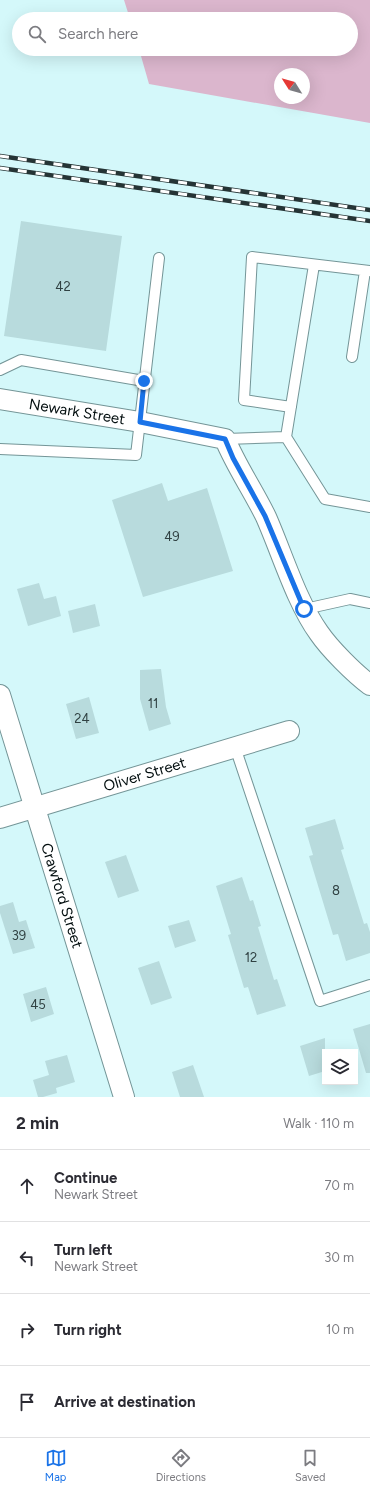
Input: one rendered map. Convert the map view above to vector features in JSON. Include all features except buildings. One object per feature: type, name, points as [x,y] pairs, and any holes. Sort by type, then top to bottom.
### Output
[{"type":"street","name":"Newark Street","points":[[0,399],[140,422],[225,439]]},
{"type":"street","points":[[225,439],[233,458],[265,516],[304,609],[319,634],[340,657],[370,685]]},
{"type":"street","name":"Crawford Street","points":[[0,695],[124,1097]]},
{"type":"street","name":"Oliver Street","points":[[0,818],[290,731]]},
{"type":"lane","points":[[291,407],[244,400],[252,256],[367,271],[352,357]]},
{"type":"lane","points":[[0,449],[136,455],[159,258]]},
{"type":"lane","points":[[314,264],[286,437],[325,499],[370,507]]},
{"type":"lane","points":[[0,370],[21,360],[144,381]]},
{"type":"lane","points":[[225,439],[286,437]]},
{"type":"lane","points":[[304,609],[350,600],[370,603]]},
{"type":"lane","points":[[235,747],[320,1001],[370,986]]},
{"type":"shaded area","points":[[124,0],[370,0],[370,123],[149,84],[141,56],[358,56],[358,12],[128,12]]},
{"type":"railway","points":[[0,156],[370,210]]},
{"type":"railway","points":[[0,168],[370,221]]},
{"type":"route","points":[[144,381],[140,422],[225,439],[233,458],[265,516],[304,609]]}]
